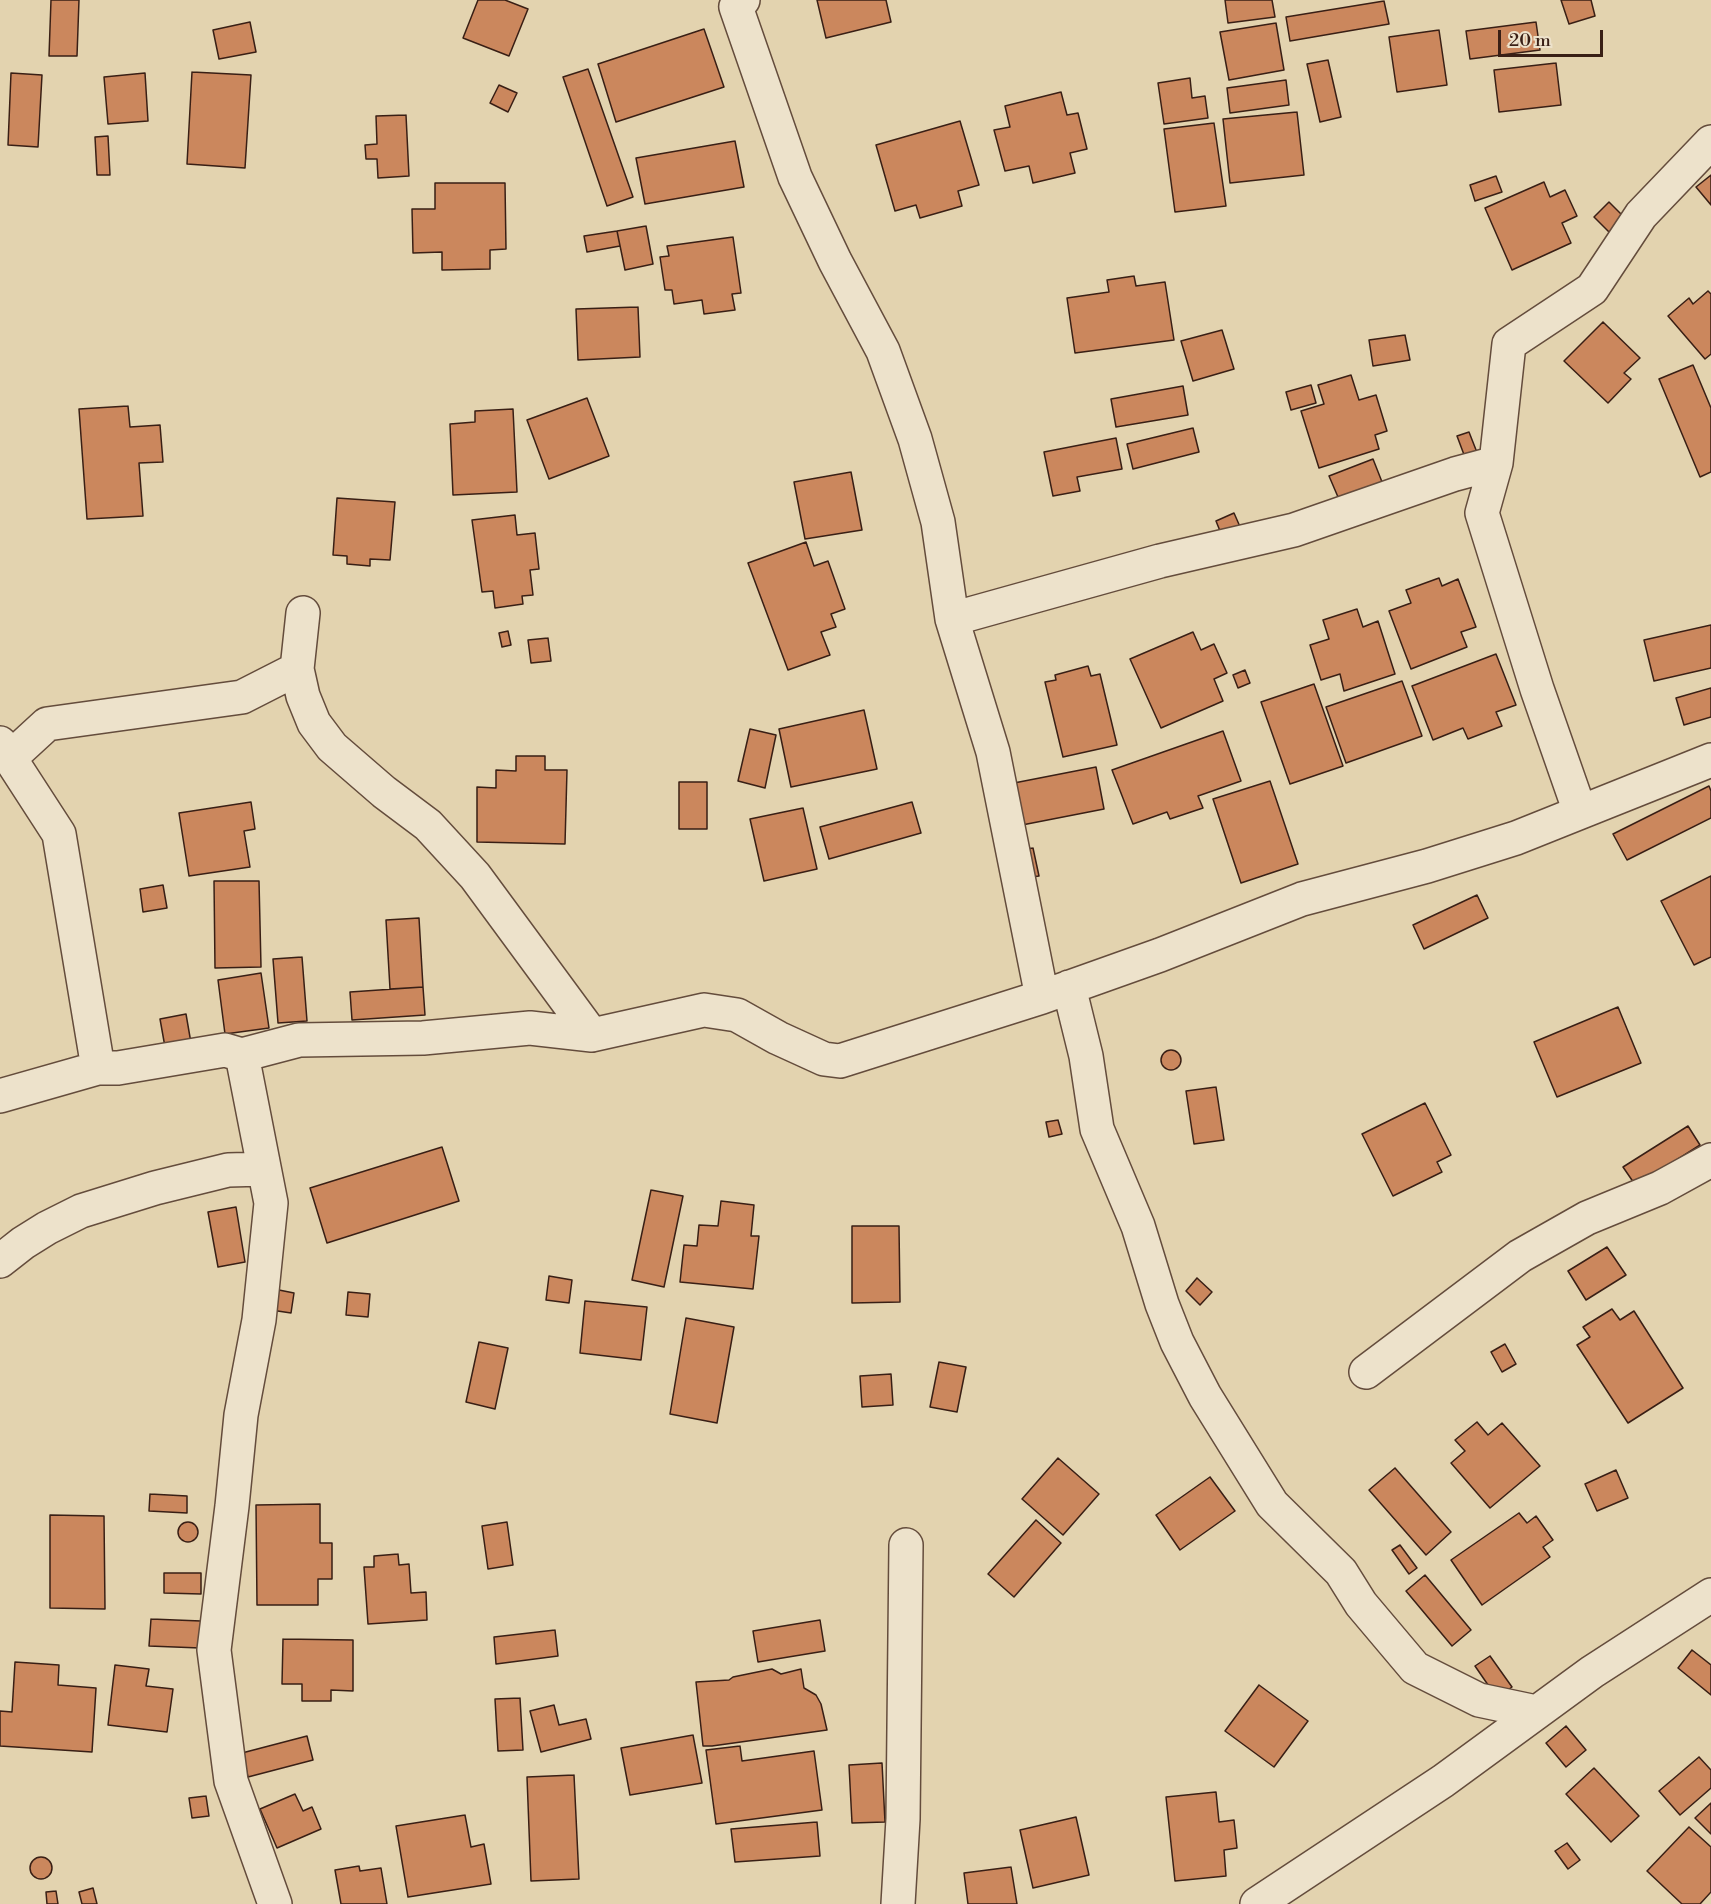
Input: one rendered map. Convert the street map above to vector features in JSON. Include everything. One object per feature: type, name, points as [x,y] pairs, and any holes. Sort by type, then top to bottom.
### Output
[{"type":"street","points":[[743,0],[736,7],[795,177],[835,261],[883,351],[915,439],[938,522],[952,619],[993,752],[1056,992],[1086,1056],[1097,1129],[1138,1226],[1162,1304],[1177,1342],[1205,1396],[1272,1504],[1341,1572],[1361,1604],[1415,1668],[1479,1701],[1536,1712]]},
{"type":"street","points":[[1580,812],[1537,689],[1482,513],[1497,463],[1509,344],[1592,289],[1641,215],[1711,142]]},
{"type":"street","points":[[952,619],[1160,561],[1294,530],[1455,474],[1497,463]]},
{"type":"street","points":[[303,613],[297,669],[303,696],[314,723],[332,747],[384,792],[428,825],[475,876],[592,1035]]},
{"type":"street","points":[[98,1068],[58,834],[5,750],[47,724],[242,697],[297,669]]},
{"type":"street","points":[[0,1096],[98,1068],[118,1068],[225,1050],[242,1055],[299,1040],[423,1038],[530,1028],[592,1035],[704,1010],[737,1015],[778,1038],[824,1059],[840,1061],[1056,992],[1160,955],[1302,899],[1427,866],[1516,838],[1711,760]]},
{"type":"street","points":[[242,1055],[271,1203],[259,1320],[241,1415],[214,1650],[231,1781],[275,1904]]},
{"type":"street","points":[[1366,1372],[1520,1256],[1587,1218],[1660,1188],[1711,1160]]},
{"type":"street","points":[[0,1261],[31,1238],[81,1211],[155,1188],[228,1170],[264,1169]]},
{"type":"street","points":[[898,1904],[903,1819],[906,1545]]},
{"type":"street","points":[[1257,1904],[1443,1781],[1592,1672],[1711,1595]]},
{"type":"street","points":[[1479,1701],[1488,1747]]},
{"type":"building","points":[[51,0],[79,0],[77,56],[49,56]]},
{"type":"building","points":[[478,0],[505,0],[528,9],[509,56],[463,38]]},
{"type":"building","points":[[817,0],[886,0],[891,22],[826,38]]},
{"type":"building","points":[[1225,0],[1272,0],[1275,17],[1228,23]]},
{"type":"building","points":[[1561,0],[1591,0],[1595,16],[1569,24]]},
{"type":"building","points":[[1384,1],[1389,24],[1290,41],[1286,17]]},
{"type":"building","points":[[250,22],[256,52],[219,59],[213,30]]},
{"type":"building","points":[[1536,22],[1540,50],[1470,59],[1466,31]]},
{"type":"building","points":[[1276,23],[1284,70],[1229,80],[1220,32]]},
{"type":"building","points":[[704,29],[724,87],[616,122],[598,64]]},
{"type":"building","points":[[1439,30],[1447,85],[1397,92],[1389,37]]},
{"type":"building","points":[[1328,60],[1341,117],[1320,122],[1307,64]]},
{"type":"building","points":[[1556,63],[1561,105],[1499,112],[1494,70]]},
{"type":"building","points":[[588,69],[633,197],[607,206],[563,77]]},
{"type":"building","points":[[192,72],[251,75],[245,168],[187,164]]},
{"type":"building","points":[[11,73],[42,75],[38,147],[8,145]]},
{"type":"building","points":[[145,73],[148,121],[108,124],[104,77]]},
{"type":"building","points":[[1190,78],[1192,98],[1205,96],[1208,118],[1164,124],[1158,83]]},
{"type":"building","points":[[1286,80],[1289,105],[1230,113],[1227,88]]},
{"type":"building","points":[[499,85],[517,93],[508,112],[490,103]]},
{"type":"building","points":[[1061,92],[1067,115],[1078,113],[1087,149],[1070,153],[1075,173],[1033,183],[1029,166],[1005,171],[994,130],[1010,127],[1005,106]]},
{"type":"building","points":[[1297,112],[1304,175],[1230,183],[1223,119]]},
{"type":"building","points":[[406,115],[409,176],[378,178],[377,159],[366,159],[365,145],[377,144],[376,116]]},
{"type":"building","points":[[960,121],[979,185],[958,191],[962,206],[920,218],[916,205],[895,211],[876,145]]},
{"type":"building","points":[[1214,123],[1226,206],[1175,212],[1164,129]]},
{"type":"building","points":[[108,136],[110,175],[97,175],[95,137]]},
{"type":"building","points":[[735,141],[744,187],[645,204],[636,158]]},
{"type":"building","points":[[1711,175],[1711,205],[1696,187]]},
{"type":"building","points":[[1496,176],[1502,192],[1475,201],[1470,185]]},
{"type":"building","points":[[1544,182],[1550,197],[1565,190],[1577,216],[1562,223],[1571,243],[1512,270],[1485,208]]},
{"type":"building","points":[[435,183],[505,183],[506,249],[490,250],[490,269],[442,270],[442,252],[413,253],[412,209],[435,209]]},
{"type":"building","points":[[1609,202],[1629,222],[1614,237],[1594,217]]},
{"type":"building","points":[[646,226],[653,264],[625,270],[617,231]]},
{"type":"building","points":[[617,231],[620,246],[587,252],[584,236]]},
{"type":"building","points":[[733,237],[741,293],[732,294],[735,310],[704,314],[702,300],[674,304],[672,290],[665,290],[660,257],[669,256],[667,246]]},
{"type":"building","points":[[1134,276],[1136,286],[1165,282],[1174,340],[1075,353],[1067,298],[1109,292],[1107,280]]},
{"type":"building","points":[[1708,291],[1711,294],[1711,354],[1705,359],[1668,316],[1689,298],[1693,304]]},
{"type":"building","points":[[638,307],[640,357],[578,360],[576,309]]},
{"type":"building","points":[[1603,322],[1640,358],[1624,373],[1631,379],[1608,403],[1564,361]]},
{"type":"building","points":[[1222,330],[1234,369],[1193,381],[1181,341]]},
{"type":"building","points":[[1405,335],[1410,360],[1373,366],[1369,340]]},
{"type":"building","points":[[1693,365],[1711,408],[1711,472],[1700,477],[1659,379]]},
{"type":"building","points":[[1351,375],[1359,400],[1376,395],[1387,431],[1375,435],[1379,449],[1319,468],[1301,411],[1324,404],[1318,385]]},
{"type":"building","points":[[1311,385],[1316,403],[1291,410],[1286,392]]},
{"type":"building","points":[[1183,386],[1188,415],[1116,427],[1111,399]]},
{"type":"building","points":[[587,398],[609,456],[549,479],[527,420]]},
{"type":"building","points":[[128,406],[130,427],[160,425],[163,462],[139,463],[143,516],[87,519],[79,409]]},
{"type":"building","points":[[513,409],[517,492],[453,495],[450,424],[475,422],[475,411]]},
{"type":"building","points":[[1193,428],[1199,452],[1133,469],[1127,444]]},
{"type":"building","points":[[1469,432],[1478,455],[1466,460],[1457,436]]},
{"type":"building","points":[[1116,438],[1122,469],[1077,477],[1080,491],[1053,496],[1044,452]]},
{"type":"building","points":[[1373,459],[1384,487],[1341,504],[1329,476]]},
{"type":"building","points":[[851,472],[862,530],[805,539],[794,482]]},
{"type":"building","points":[[337,498],[395,502],[390,560],[370,559],[370,566],[347,564],[347,556],[333,555]]},
{"type":"building","points":[[1234,513],[1241,529],[1222,536],[1216,521]]},
{"type":"building","points":[[515,515],[517,535],[535,533],[539,569],[530,570],[533,595],[522,596],[523,604],[495,608],[493,591],[482,592],[472,520]]},
{"type":"building","points":[[806,542],[814,566],[828,561],[845,609],[831,614],[836,627],[821,632],[830,655],[788,670],[748,563]]},
{"type":"building","points":[[1439,578],[1442,586],[1458,579],[1476,627],[1461,632],[1467,647],[1411,669],[1389,611],[1411,603],[1406,590]]},
{"type":"building","points":[[1357,609],[1363,627],[1378,621],[1395,674],[1344,691],[1340,674],[1321,680],[1310,645],[1329,639],[1323,620]]},
{"type":"building","points":[[1711,625],[1711,668],[1654,681],[1644,640]]},
{"type":"building","points":[[508,631],[511,645],[502,647],[499,633]]},
{"type":"building","points":[[1193,632],[1201,650],[1214,644],[1227,673],[1214,679],[1223,701],[1161,728],[1130,659]]},
{"type":"building","points":[[548,638],[551,661],[531,663],[528,640]]},
{"type":"building","points":[[1496,654],[1516,705],[1496,712],[1502,726],[1468,739],[1463,728],[1433,740],[1412,686]]},
{"type":"building","points":[[1088,666],[1091,676],[1100,674],[1117,745],[1063,757],[1045,682],[1056,680],[1055,675]]},
{"type":"building","points":[[1245,670],[1250,683],[1238,688],[1233,675]]},
{"type":"building","points":[[1402,681],[1422,736],[1346,763],[1326,707]]},
{"type":"building","points":[[1314,684],[1343,766],[1290,784],[1261,702]]},
{"type":"building","points":[[1711,688],[1711,717],[1684,725],[1676,698]]},
{"type":"building","points":[[864,710],[877,769],[791,787],[779,729]]},
{"type":"building","points":[[750,729],[776,735],[765,788],[738,781]]},
{"type":"building","points":[[1223,731],[1241,781],[1198,796],[1203,808],[1170,819],[1167,812],[1133,824],[1112,770]]},
{"type":"building","points":[[516,756],[545,756],[545,770],[567,770],[565,844],[477,842],[477,787],[496,788],[496,770],[516,771]]},
{"type":"building","points":[[1096,767],[1104,809],[1022,825],[1014,783]]},
{"type":"building","points":[[1270,781],[1298,864],[1241,883],[1213,799]]},
{"type":"building","points":[[679,782],[707,782],[707,829],[679,829]]},
{"type":"building","points":[[1709,786],[1711,818],[1627,860],[1613,834]]},
{"type":"building","points":[[251,802],[255,829],[244,831],[250,867],[189,876],[179,813]]},
{"type":"building","points":[[912,802],[921,833],[829,859],[820,827]]},
{"type":"building","points":[[803,808],[817,869],[764,881],[750,819]]},
{"type":"building","points":[[1033,848],[1039,876],[1024,878],[1019,850]]},
{"type":"building","points":[[1711,876],[1711,957],[1694,965],[1661,901]]},
{"type":"building","points":[[214,881],[259,881],[261,967],[215,968]]},
{"type":"building","points":[[163,885],[167,908],[143,912],[140,889]]},
{"type":"building","points":[[1477,895],[1488,918],[1424,949],[1413,925]]},
{"type":"building","points":[[419,918],[423,987],[390,989],[386,920]]},
{"type":"building","points":[[302,957],[307,1021],[278,1023],[273,959]]},
{"type":"building","points":[[261,973],[269,1028],[225,1034],[218,980]]},
{"type":"building","points":[[423,987],[425,1015],[352,1020],[350,992]]},
{"type":"building","points":[[1618,1007],[1641,1063],[1557,1097],[1534,1042]]},
{"type":"building","points":[[186,1014],[191,1043],[165,1047],[160,1019]]},
{"type":"building","points":[[1171,1050],[1178,1053],[1181,1060],[1178,1067],[1171,1070],[1164,1067],[1161,1060],[1164,1053]]},
{"type":"building","points":[[1216,1087],[1224,1140],[1194,1144],[1186,1091]]},
{"type":"building","points":[[1425,1103],[1451,1155],[1437,1162],[1442,1172],[1393,1196],[1362,1134]]},
{"type":"building","points":[[1058,1120],[1062,1134],[1049,1137],[1046,1122]]},
{"type":"building","points":[[1688,1126],[1700,1145],[1636,1186],[1623,1167]]},
{"type":"building","points":[[442,1147],[459,1201],[327,1243],[310,1188]]},
{"type":"building","points":[[651,1190],[683,1196],[664,1287],[632,1280]]},
{"type":"building","points":[[721,1201],[754,1205],[751,1236],[759,1236],[753,1289],[680,1282],[684,1245],[697,1246],[699,1225],[718,1226]]},
{"type":"building","points":[[236,1207],[245,1262],[218,1267],[208,1212]]},
{"type":"building","points":[[852,1226],[899,1226],[900,1302],[852,1303]]},
{"type":"building","points":[[1607,1247],[1626,1275],[1586,1300],[1568,1271]]},
{"type":"building","points":[[549,1276],[572,1280],[569,1303],[546,1300]]},
{"type":"building","points":[[1197,1278],[1212,1292],[1200,1305],[1186,1291]]},
{"type":"building","points":[[274,1289],[294,1293],[291,1313],[271,1310]]},
{"type":"building","points":[[348,1292],[370,1294],[368,1317],[346,1315]]},
{"type":"building","points":[[585,1301],[647,1307],[641,1360],[580,1353]]},
{"type":"building","points":[[1612,1309],[1620,1320],[1634,1311],[1683,1388],[1628,1423],[1577,1345],[1590,1337],[1583,1327]]},
{"type":"building","points":[[686,1318],[734,1327],[717,1423],[670,1414]]},
{"type":"building","points":[[479,1342],[508,1348],[495,1409],[466,1402]]},
{"type":"building","points":[[1505,1344],[1516,1364],[1502,1372],[1491,1352]]},
{"type":"building","points":[[939,1362],[966,1367],[957,1412],[930,1407]]},
{"type":"building","points":[[891,1374],[893,1405],[862,1407],[860,1376]]},
{"type":"building","points":[[1477,1422],[1488,1435],[1502,1423],[1540,1466],[1490,1508],[1451,1463],[1465,1451],[1455,1440]]},
{"type":"building","points":[[1058,1458],[1099,1494],[1063,1535],[1022,1499]]},
{"type":"building","points":[[1395,1468],[1451,1532],[1426,1555],[1369,1490]]},
{"type":"building","points":[[1616,1470],[1628,1498],[1597,1511],[1585,1484]]},
{"type":"building","points":[[1210,1477],[1235,1511],[1180,1550],[1156,1515]]},
{"type":"building","points":[[150,1494],[187,1496],[187,1513],[149,1511]]},
{"type":"building","points":[[320,1504],[320,1543],[332,1543],[332,1579],[318,1579],[318,1605],[257,1605],[256,1505]]},
{"type":"building","points":[[1519,1513],[1527,1523],[1536,1516],[1553,1540],[1543,1547],[1550,1557],[1482,1605],[1451,1560]]},
{"type":"building","points":[[50,1515],[104,1516],[105,1609],[50,1608]]},
{"type":"building","points":[[1036,1520],[1061,1543],[1014,1597],[988,1574]]},
{"type":"building","points":[[188,1522],[195,1525],[198,1532],[195,1539],[188,1542],[181,1539],[178,1532],[181,1525]]},
{"type":"building","points":[[507,1522],[513,1565],[488,1569],[482,1526]]},
{"type":"building","points":[[1400,1545],[1417,1568],[1409,1574],[1392,1550]]},
{"type":"building","points":[[398,1554],[399,1565],[409,1564],[411,1593],[426,1592],[427,1620],[368,1624],[364,1567],[374,1567],[374,1556]]},
{"type":"building","points":[[164,1573],[201,1573],[201,1594],[164,1593]]},
{"type":"building","points":[[1425,1575],[1471,1630],[1452,1646],[1406,1591]]},
{"type":"building","points":[[151,1619],[201,1621],[200,1648],[149,1646]]},
{"type":"building","points":[[820,1620],[825,1651],[758,1662],[753,1631]]},
{"type":"building","points":[[555,1630],[558,1656],[496,1664],[494,1637]]},
{"type":"building","points":[[283,1639],[353,1640],[353,1691],[331,1690],[331,1701],[302,1701],[302,1684],[282,1684]]},
{"type":"building","points":[[1692,1650],[1711,1665],[1711,1695],[1678,1668]]},
{"type":"building","points":[[1490,1656],[1512,1687],[1497,1698],[1475,1666]]},
{"type":"building","points":[[15,1662],[59,1665],[58,1685],[96,1688],[92,1752],[0,1746],[0,1711],[12,1712]]},
{"type":"building","points":[[115,1665],[149,1669],[146,1686],[173,1689],[167,1732],[108,1725]]},
{"type":"building","points":[[772,1669],[781,1674],[801,1669],[804,1688],[816,1695],[821,1704],[827,1730],[703,1746],[696,1682],[729,1680],[733,1677]]},
{"type":"building","points":[[1259,1685],[1308,1721],[1274,1767],[1225,1731]]},
{"type":"building","points":[[520,1698],[523,1750],[498,1751],[495,1699]]},
{"type":"building","points":[[554,1705],[559,1725],[586,1719],[591,1739],[541,1752],[530,1711]]},
{"type":"building","points":[[1566,1726],[1586,1750],[1566,1767],[1546,1743]]},
{"type":"building","points":[[693,1735],[702,1783],[630,1795],[621,1748]]},
{"type":"building","points":[[307,1736],[313,1760],[248,1777],[242,1753]]},
{"type":"building","points":[[740,1746],[742,1761],[814,1751],[822,1810],[716,1824],[706,1750]]},
{"type":"building","points":[[1699,1757],[1711,1770],[1711,1788],[1680,1815],[1659,1791]]},
{"type":"building","points":[[882,1763],[885,1822],[852,1823],[849,1765]]},
{"type":"building","points":[[1594,1768],[1639,1816],[1611,1842],[1566,1794]]},
{"type":"building","points":[[574,1775],[579,1879],[531,1881],[527,1777]]},
{"type":"building","points":[[1216,1792],[1219,1822],[1234,1820],[1237,1848],[1224,1850],[1226,1876],[1175,1881],[1166,1797]]},
{"type":"building","points":[[295,1794],[303,1811],[312,1807],[321,1829],[277,1848],[260,1809]]},
{"type":"building","points":[[206,1796],[209,1816],[192,1818],[189,1798]]},
{"type":"building","points":[[1711,1803],[1711,1834],[1695,1818]]},
{"type":"building","points":[[465,1815],[471,1847],[484,1844],[491,1884],[408,1897],[396,1826]]},
{"type":"building","points":[[1076,1817],[1089,1875],[1033,1888],[1020,1830]]},
{"type":"building","points":[[817,1822],[820,1856],[735,1862],[731,1829]]},
{"type":"building","points":[[1689,1827],[1711,1847],[1711,1892],[1700,1904],[1682,1904],[1647,1871]]},
{"type":"building","points":[[1567,1843],[1580,1860],[1568,1869],[1555,1851]]},
{"type":"building","points":[[41,1857],[51,1864],[52,1868],[45,1878],[41,1879],[31,1872],[30,1868],[37,1858]]},
{"type":"building","points":[[359,1866],[360,1871],[381,1868],[387,1904],[341,1904],[335,1870]]},
{"type":"building","points":[[1011,1867],[1017,1904],[968,1904],[964,1873]]},
{"type":"building","points":[[93,1888],[97,1904],[82,1904],[79,1892]]},
{"type":"building","points":[[56,1891],[58,1904],[47,1904],[46,1892]]}]
